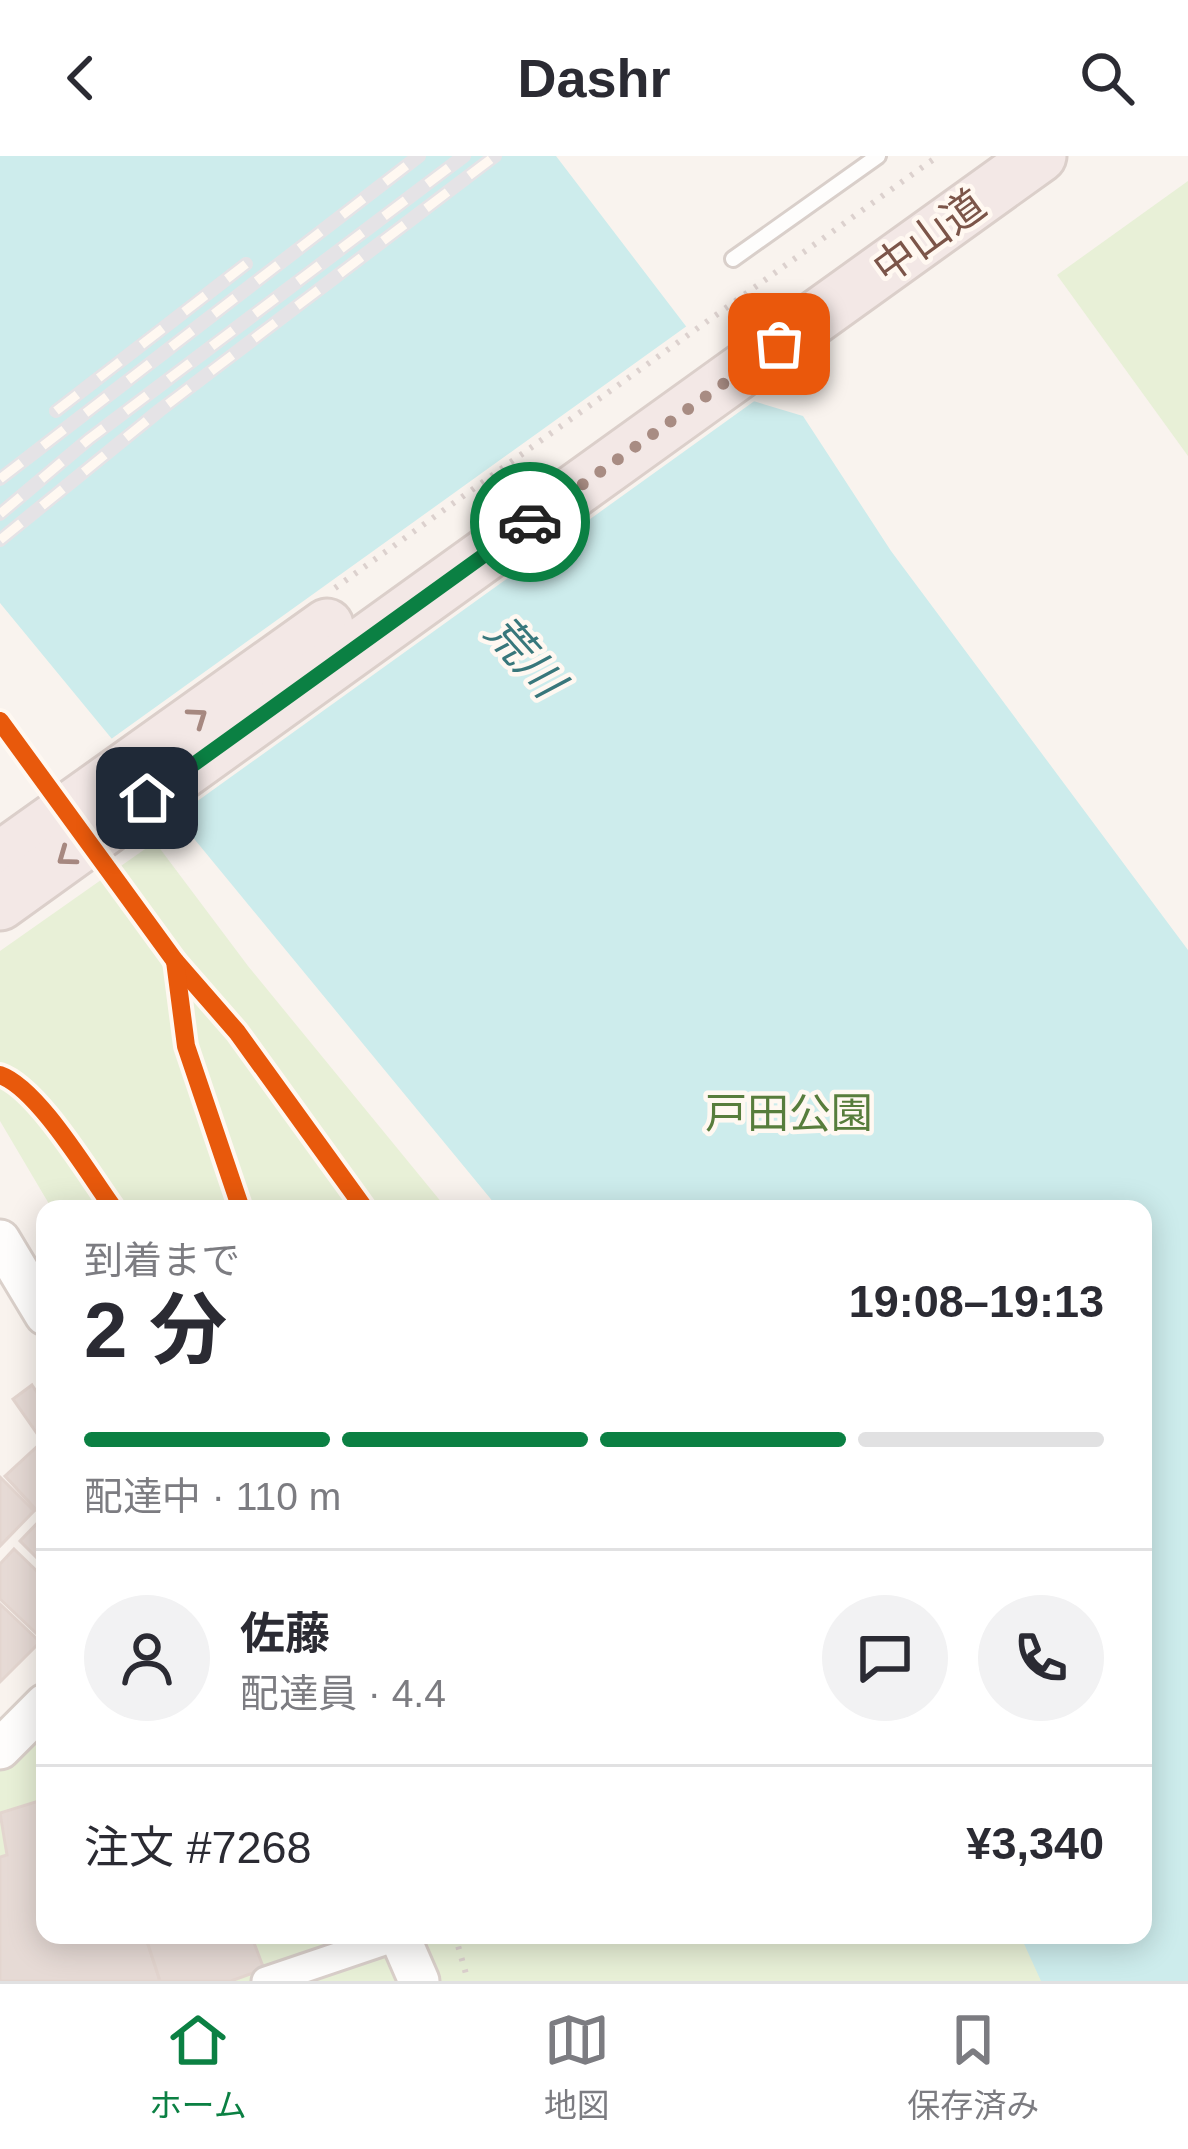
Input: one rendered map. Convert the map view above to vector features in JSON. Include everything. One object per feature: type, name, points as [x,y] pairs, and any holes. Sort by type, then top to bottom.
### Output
[{"type":"highway","name":"中山道","points":[[0,859],[982,156]]},
{"type":"highway","name":"中山道","points":[[0,904],[1040,156]]},
{"type":"street","points":[[0,1240],[36,1300]]},
{"type":"street","points":[[0,1749],[36,1713]]},
{"type":"street","points":[[266,1981],[375,1944]]},
{"type":"street","points":[[403,1944],[419,1981]]},
{"type":"lane","points":[[733,259],[878,156]]},
{"type":"path","points":[[326,595],[938,156]]},
{"type":"path","points":[[458,1944],[468,1981]]},
{"type":"green space","points":[[1188,181],[1188,456],[1057,275]]},
{"type":"green space","points":[[155,842],[248,966],[440,1200],[47,1200],[0,1121],[0,951]]},
{"type":"green space","points":[[36,1711],[36,1944],[1152,1944],[1188,1981],[0,1981],[0,1747]]},
{"type":"water","name":"荒川","points":[[0,156],[556,156],[740,397],[803,416],[891,551],[1188,950],[1188,1981],[1041,1981],[1024,1944],[1152,1944],[1152,1200],[492,1200],[0,603]]},
{"type":"pier","points":[[691,323],[743,392],[760,397],[171,820],[107,742]]},
{"type":"building","points":[[32,1385],[36,1432],[13,1399]]},
{"type":"building","points":[[36,1447],[36,1510],[5,1476]]},
{"type":"building","points":[[0,1477],[34,1511],[0,1546]]},
{"type":"building","points":[[36,1524],[36,1557],[20,1541]]},
{"type":"building","points":[[14,1549],[36,1570],[36,1633],[0,1599],[0,1564]]},
{"type":"building","points":[[0,1604],[36,1638],[36,1646],[0,1682]]},
{"type":"building","points":[[36,1802],[36,1944],[148,1944],[160,1981],[0,1981],[0,1857],[7,1855],[0,1813]]},
{"type":"building","points":[[148,1944],[254,1944],[264,1969],[231,1981],[160,1981]]},
{"type":"railway","points":[[0,479],[419,156]]},
{"type":"railway","points":[[0,514],[89,439],[464,156]]},
{"type":"railway","points":[[0,540],[160,410],[495,156]]},
{"type":"railway","points":[[56,411],[246,264]]},
{"type":"cycle path","points":[[0,721],[175,961],[237,1032],[358,1200]]},
{"type":"cycle path","points":[[175,961],[186,1046],[238,1200]]},
{"type":"cycle path","points":[[0,1075],[46,1114],[108,1200]]},
{"type":"way so far","points":[[530,522],[779,344]]},
{"type":"route","points":[[147,798],[530,522]]},
{"type":"park label","name":"戸田公園","points":[[789,1113]]}]
